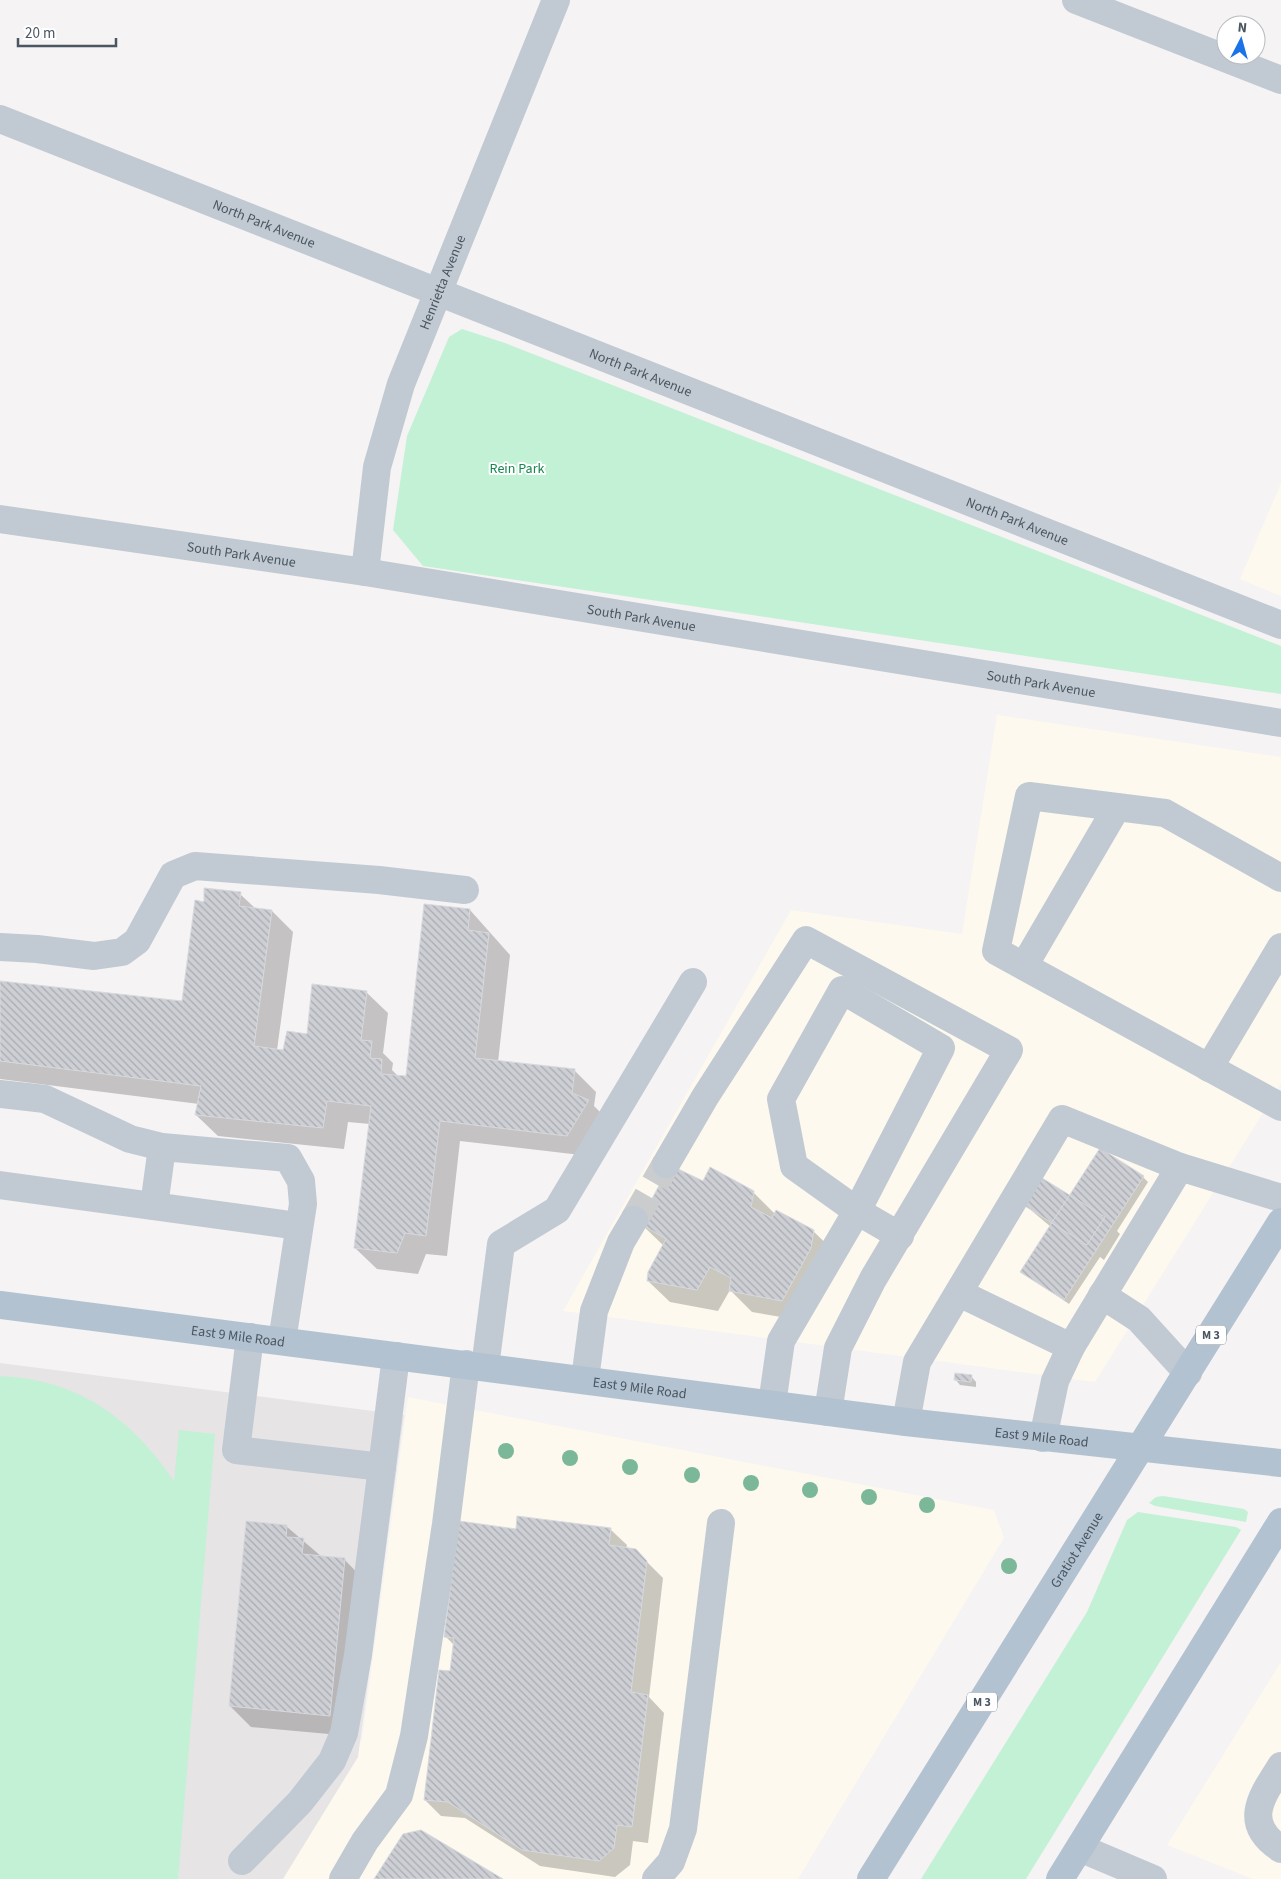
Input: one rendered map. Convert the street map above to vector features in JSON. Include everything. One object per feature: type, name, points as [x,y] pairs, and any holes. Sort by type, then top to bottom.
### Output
[{"type":"main road","name":"Gratiot Avenue","points":[[871,1879],[1281,1222]]},
{"type":"main road","name":"East 9 Mile Road","points":[[0,1305],[585,1379],[906,1422],[1281,1463]]},
{"type":"main road","points":[[1060,1879],[1281,1522]]},
{"type":"street","name":"Henrietta Avenue","points":[[365,572],[378,466],[401,384],[556,0]]},
{"type":"street","points":[[1076,0],[1281,80]]},
{"type":"street","name":"North Park Avenue","points":[[0,119],[438,294],[1280,622]]},
{"type":"street","name":"South Park Avenue","points":[[0,519],[365,572],[1281,723]]},
{"type":"street","points":[[1281,878],[1165,813],[1029,796],[996,951],[1281,1106]]},
{"type":"street","points":[[1024,966],[1117,807]]},
{"type":"street","points":[[0,947],[37,949],[94,956],[122,952],[137,941],[173,875],[195,866],[379,880],[465,890]]},
{"type":"street","points":[[666,1164],[705,1097],[806,940],[1010,1050],[873,1280],[838,1348],[828,1412]]},
{"type":"street","points":[[1209,1068],[1281,947]]},
{"type":"street","points":[[343,1879],[366,1841],[399,1795],[414,1736],[451,1488],[501,1244],[557,1210],[694,982]]},
{"type":"street","points":[[772,1404],[781,1341],[857,1210],[941,1048],[842,990],[781,1099],[794,1166],[857,1210],[900,1236]]},
{"type":"street","points":[[0,1094],[45,1099],[130,1138],[162,1147],[288,1158],[301,1181],[303,1204],[298,1226],[282,1341]]},
{"type":"street","points":[[906,1422],[917,1362],[1062,1119],[1180,1167],[1281,1198]]},
{"type":"street","points":[[154,1206],[162,1147]]},
{"type":"street","points":[[1043,1438],[1054,1381],[1071,1347],[1180,1167]]},
{"type":"street","points":[[0,1185],[298,1226]]},
{"type":"street","points":[[585,1379],[594,1311],[621,1242],[634,1220]]},
{"type":"street","points":[[959,1293],[1071,1347]]},
{"type":"street","points":[[1102,1295],[1139,1320],[1188,1373]]},
{"type":"street","points":[[250,1337],[236,1450],[382,1467]]},
{"type":"street","points":[[242,1861],[300,1802],[332,1761],[344,1733],[358,1655],[396,1356]]},
{"type":"street","points":[[656,1879],[671,1862],[683,1829],[721,1523]]},
{"type":"street","points":[[1281,1766],[1258,1804],[1258,1816],[1266,1836],[1281,1849]]},
{"type":"street","points":[[1080,1848],[1153,1879]]},
{"type":"shaded area","points":[[1281,483],[1281,596],[1240,579]]},
{"type":"shaded area","points":[[997,715],[1281,757],[1281,1084],[1095,1382],[563,1311],[791,910],[962,934]]},
{"type":"shaded area","points":[[0,1363],[404,1415],[358,1757],[283,1879],[0,1879]]},
{"type":"shaded area","points":[[408,1397],[994,1510],[1004,1538],[798,1879],[276,1879],[362,1740]]},
{"type":"shaded area","points":[[1281,1662],[1281,1879],[1253,1879],[1167,1845]]},
{"type":"green space","name":"Rein Park","points":[[462,329],[505,343],[1281,646],[1281,694],[423,566],[393,530],[407,436],[449,337]]},
{"type":"green space","points":[[0,1376],[28,1379],[54,1385],[78,1394],[100,1406],[140,1438],[174,1481],[179,1430],[215,1434],[178,1879],[0,1879]]},
{"type":"green space","points":[[1163,1496],[1244,1509],[1248,1512],[1246,1522],[1155,1506],[1149,1503],[1156,1497]]},
{"type":"green space","points":[[1138,1512],[1236,1527],[1241,1530],[1026,1879],[921,1879],[1087,1612],[1127,1520]]},
{"type":"building","points":[[204,888],[241,892],[239,906],[272,910],[254,1046],[283,1050],[287,1031],[307,1034],[312,984],[367,991],[361,1040],[372,1041],[370,1058],[382,1059],[381,1074],[406,1076],[424,904],[470,909],[468,930],[489,933],[475,1058],[575,1069],[572,1093],[589,1100],[567,1136],[440,1121],[426,1236],[405,1233],[397,1253],[354,1248],[371,1106],[327,1101],[323,1128],[195,1115],[201,1086],[0,1061],[0,981],[182,1001],[195,900],[204,902]]},
{"type":"building","points":[[1100,1148],[1144,1176],[1064,1300],[1020,1272]]},
{"type":"building","points":[[670,1165],[703,1181],[710,1167],[754,1191],[751,1207],[772,1218],[776,1210],[814,1230],[811,1248],[782,1301],[729,1291],[731,1278],[710,1267],[697,1290],[647,1281],[648,1272],[666,1239],[639,1223]]},
{"type":"building","points":[[1042,1178],[1105,1217],[1087,1245],[1025,1206]]},
{"type":"building","points":[[955,1373],[972,1375],[971,1382],[954,1380]]},
{"type":"building","points":[[517,1516],[611,1528],[609,1545],[636,1549],[647,1561],[631,1692],[648,1695],[632,1827],[617,1825],[614,1848],[599,1861],[522,1850],[448,1802],[424,1800],[439,1670],[450,1671],[454,1638],[444,1637],[459,1521],[516,1529]]},
{"type":"building","points":[[246,1521],[287,1525],[286,1537],[304,1538],[302,1554],[345,1558],[330,1716],[229,1706]]},
{"type":"building","points":[[421,1830],[503,1879],[374,1879],[403,1834]]},
{"type":"tunnel","points":[[634,1220],[666,1164]]}]
